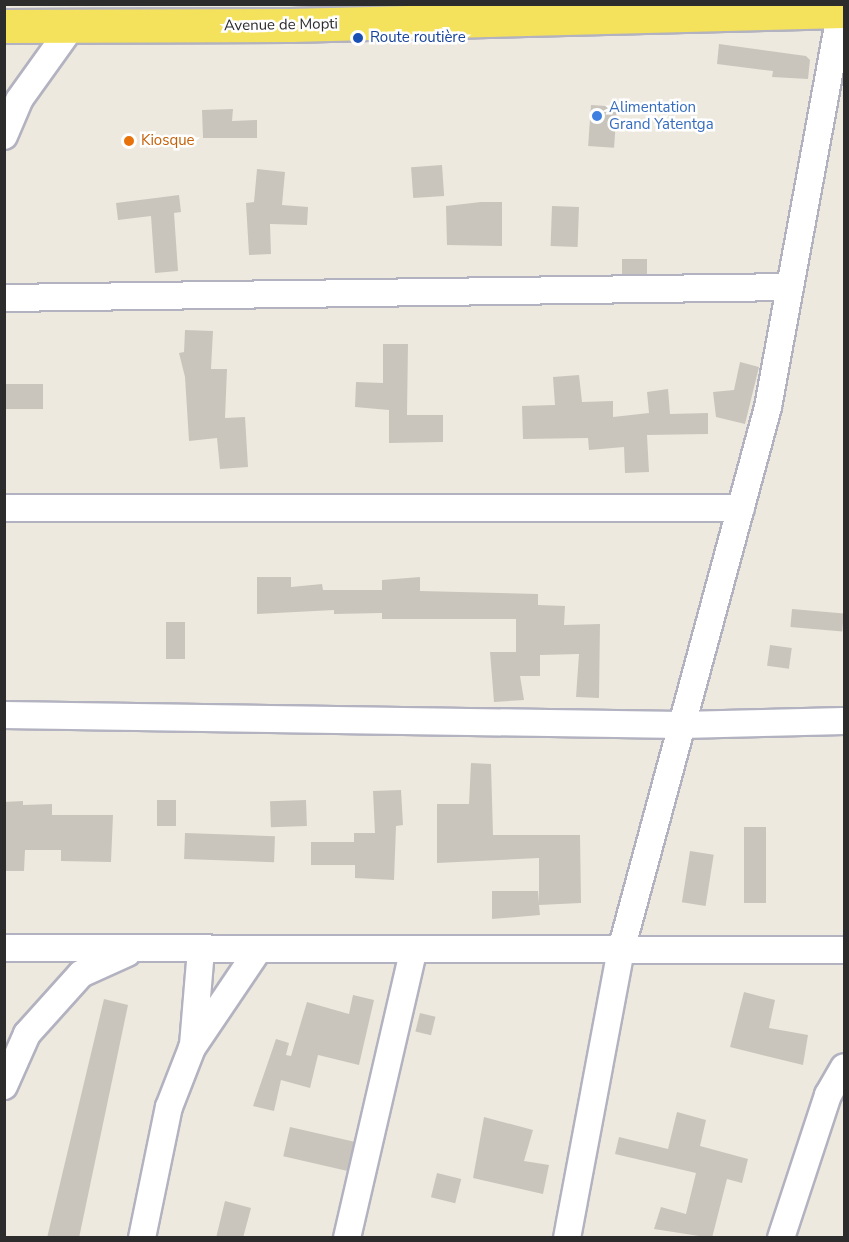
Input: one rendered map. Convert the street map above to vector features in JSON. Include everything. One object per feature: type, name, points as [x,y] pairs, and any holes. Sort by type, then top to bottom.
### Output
[{"type":"main road","name":"Avenue de Mopti","points":[[4,26],[290,25],[607,10],[843,9]]},
{"type":"street","points":[[567,1238],[621,950],[768,406],[843,9]]},
{"type":"street","points":[[4,136],[19,100],[72,26]]},
{"type":"street","points":[[4,298],[790,287]]},
{"type":"street","points":[[4,508],[741,508]]},
{"type":"street","points":[[4,715],[682,725],[844,721]]},
{"type":"street","points":[[4,948],[412,951],[844,950]]},
{"type":"street","points":[[4,1086],[27,1034],[81,974],[136,949]]},
{"type":"street","points":[[192,1048],[201,949]]},
{"type":"street","points":[[142,1238],[169,1107],[192,1048],[258,950]]},
{"type":"street","points":[[347,1238],[412,951]]},
{"type":"street","points":[[781,1238],[828,1095],[844,1067]]},
{"type":"building","points":[[719,44],[806,56],[810,60],[808,79],[772,77],[773,71],[717,64]]},
{"type":"building","points":[[591,105],[617,107],[614,148],[588,146]]},
{"type":"building","points":[[233,109],[232,121],[257,120],[257,138],[203,138],[202,110]]},
{"type":"building","points":[[442,165],[444,196],[413,198],[411,167]]},
{"type":"building","points":[[257,169],[285,172],[282,205],[308,207],[307,225],[270,224],[271,254],[249,255],[246,203],[254,202]]},
{"type":"building","points":[[179,195],[181,212],[174,213],[178,271],[155,273],[151,216],[118,220],[116,203]]},
{"type":"building","points":[[502,202],[502,246],[447,245],[446,206]]},
{"type":"building","points":[[552,206],[579,207],[578,247],[551,246]]},
{"type":"building","points":[[622,259],[647,259],[647,274],[622,274]]},
{"type":"building","points":[[185,330],[213,331],[211,369],[227,369],[225,418],[245,417],[248,467],[220,469],[217,438],[189,441],[185,377],[179,353],[184,352]]},
{"type":"building","points":[[383,344],[408,344],[407,415],[443,415],[443,442],[389,443],[389,410],[355,407],[356,382],[383,383]]},
{"type":"building","points":[[740,362],[759,367],[745,424],[716,417],[713,392],[734,390]]},
{"type":"building","points":[[579,375],[582,402],[613,401],[613,417],[649,413],[647,392],[668,389],[670,414],[708,413],[708,434],[647,435],[649,472],[625,473],[624,447],[589,450],[588,438],[523,439],[522,406],[555,405],[553,377]]},
{"type":"building","points":[[4,384],[43,384],[43,409],[4,409]]},
{"type":"building","points":[[257,577],[291,577],[291,587],[322,584],[323,590],[382,590],[382,580],[420,577],[420,591],[538,594],[538,605],[565,606],[564,625],[600,624],[599,698],[576,697],[579,654],[540,655],[540,676],[520,676],[524,700],[494,702],[490,652],[516,652],[516,619],[382,619],[382,613],[334,614],[334,610],[257,614]]},
{"type":"building","points":[[792,609],[844,614],[842,631],[790,627]]},
{"type":"building","points":[[166,622],[185,622],[185,659],[166,659]]},
{"type":"building","points":[[770,645],[792,648],[789,669],[767,666]]},
{"type":"building","points":[[471,763],[491,764],[493,835],[580,835],[581,903],[539,905],[540,915],[492,919],[492,891],[538,891],[539,903],[539,858],[437,863],[437,804],[469,804]]},
{"type":"building","points":[[401,790],[403,825],[396,826],[394,880],[355,878],[355,865],[311,865],[311,842],[354,842],[354,833],[375,833],[373,791]]},
{"type":"building","points":[[157,800],[176,800],[176,826],[157,826]]},
{"type":"building","points":[[306,800],[307,826],[271,827],[270,801]]},
{"type":"building","points":[[23,801],[23,805],[52,804],[52,815],[113,815],[111,862],[61,861],[61,850],[25,850],[24,871],[4,871],[4,802]]},
{"type":"building","points":[[744,827],[766,827],[766,903],[744,903]]},
{"type":"building","points":[[185,833],[275,836],[274,862],[184,859]]},
{"type":"building","points":[[690,851],[714,855],[706,906],[682,902]]},
{"type":"building","points":[[744,992],[775,1000],[769,1028],[808,1035],[803,1065],[730,1047]]},
{"type":"building","points":[[353,995],[374,1000],[359,1065],[318,1055],[310,1088],[281,1080],[274,1111],[253,1106],[276,1039],[289,1043],[286,1055],[291,1056],[307,1002],[349,1014]]},
{"type":"building","points":[[104,999],[128,1005],[79,1238],[47,1238]]},
{"type":"building","points":[[420,1013],[436,1017],[431,1035],[415,1031]]},
{"type":"building","points":[[677,1112],[706,1120],[700,1146],[748,1159],[742,1183],[727,1179],[712,1238],[654,1229],[661,1207],[686,1214],[696,1173],[615,1154],[619,1137],[668,1149]]},
{"type":"building","points":[[484,1117],[533,1130],[524,1161],[549,1165],[543,1194],[473,1178]]},
{"type":"building","points":[[290,1127],[354,1142],[348,1171],[283,1156]]},
{"type":"building","points":[[437,1173],[461,1179],[455,1203],[431,1197]]},
{"type":"building","points":[[225,1201],[251,1208],[243,1238],[216,1238]]},
{"type":"place","name":"Route routière","points":[[358,38]]},
{"type":"place","name":"Alimentation Grand Yatentga","points":[[597,116]]},
{"type":"place","name":"Kiosque","points":[[129,141]]}]
